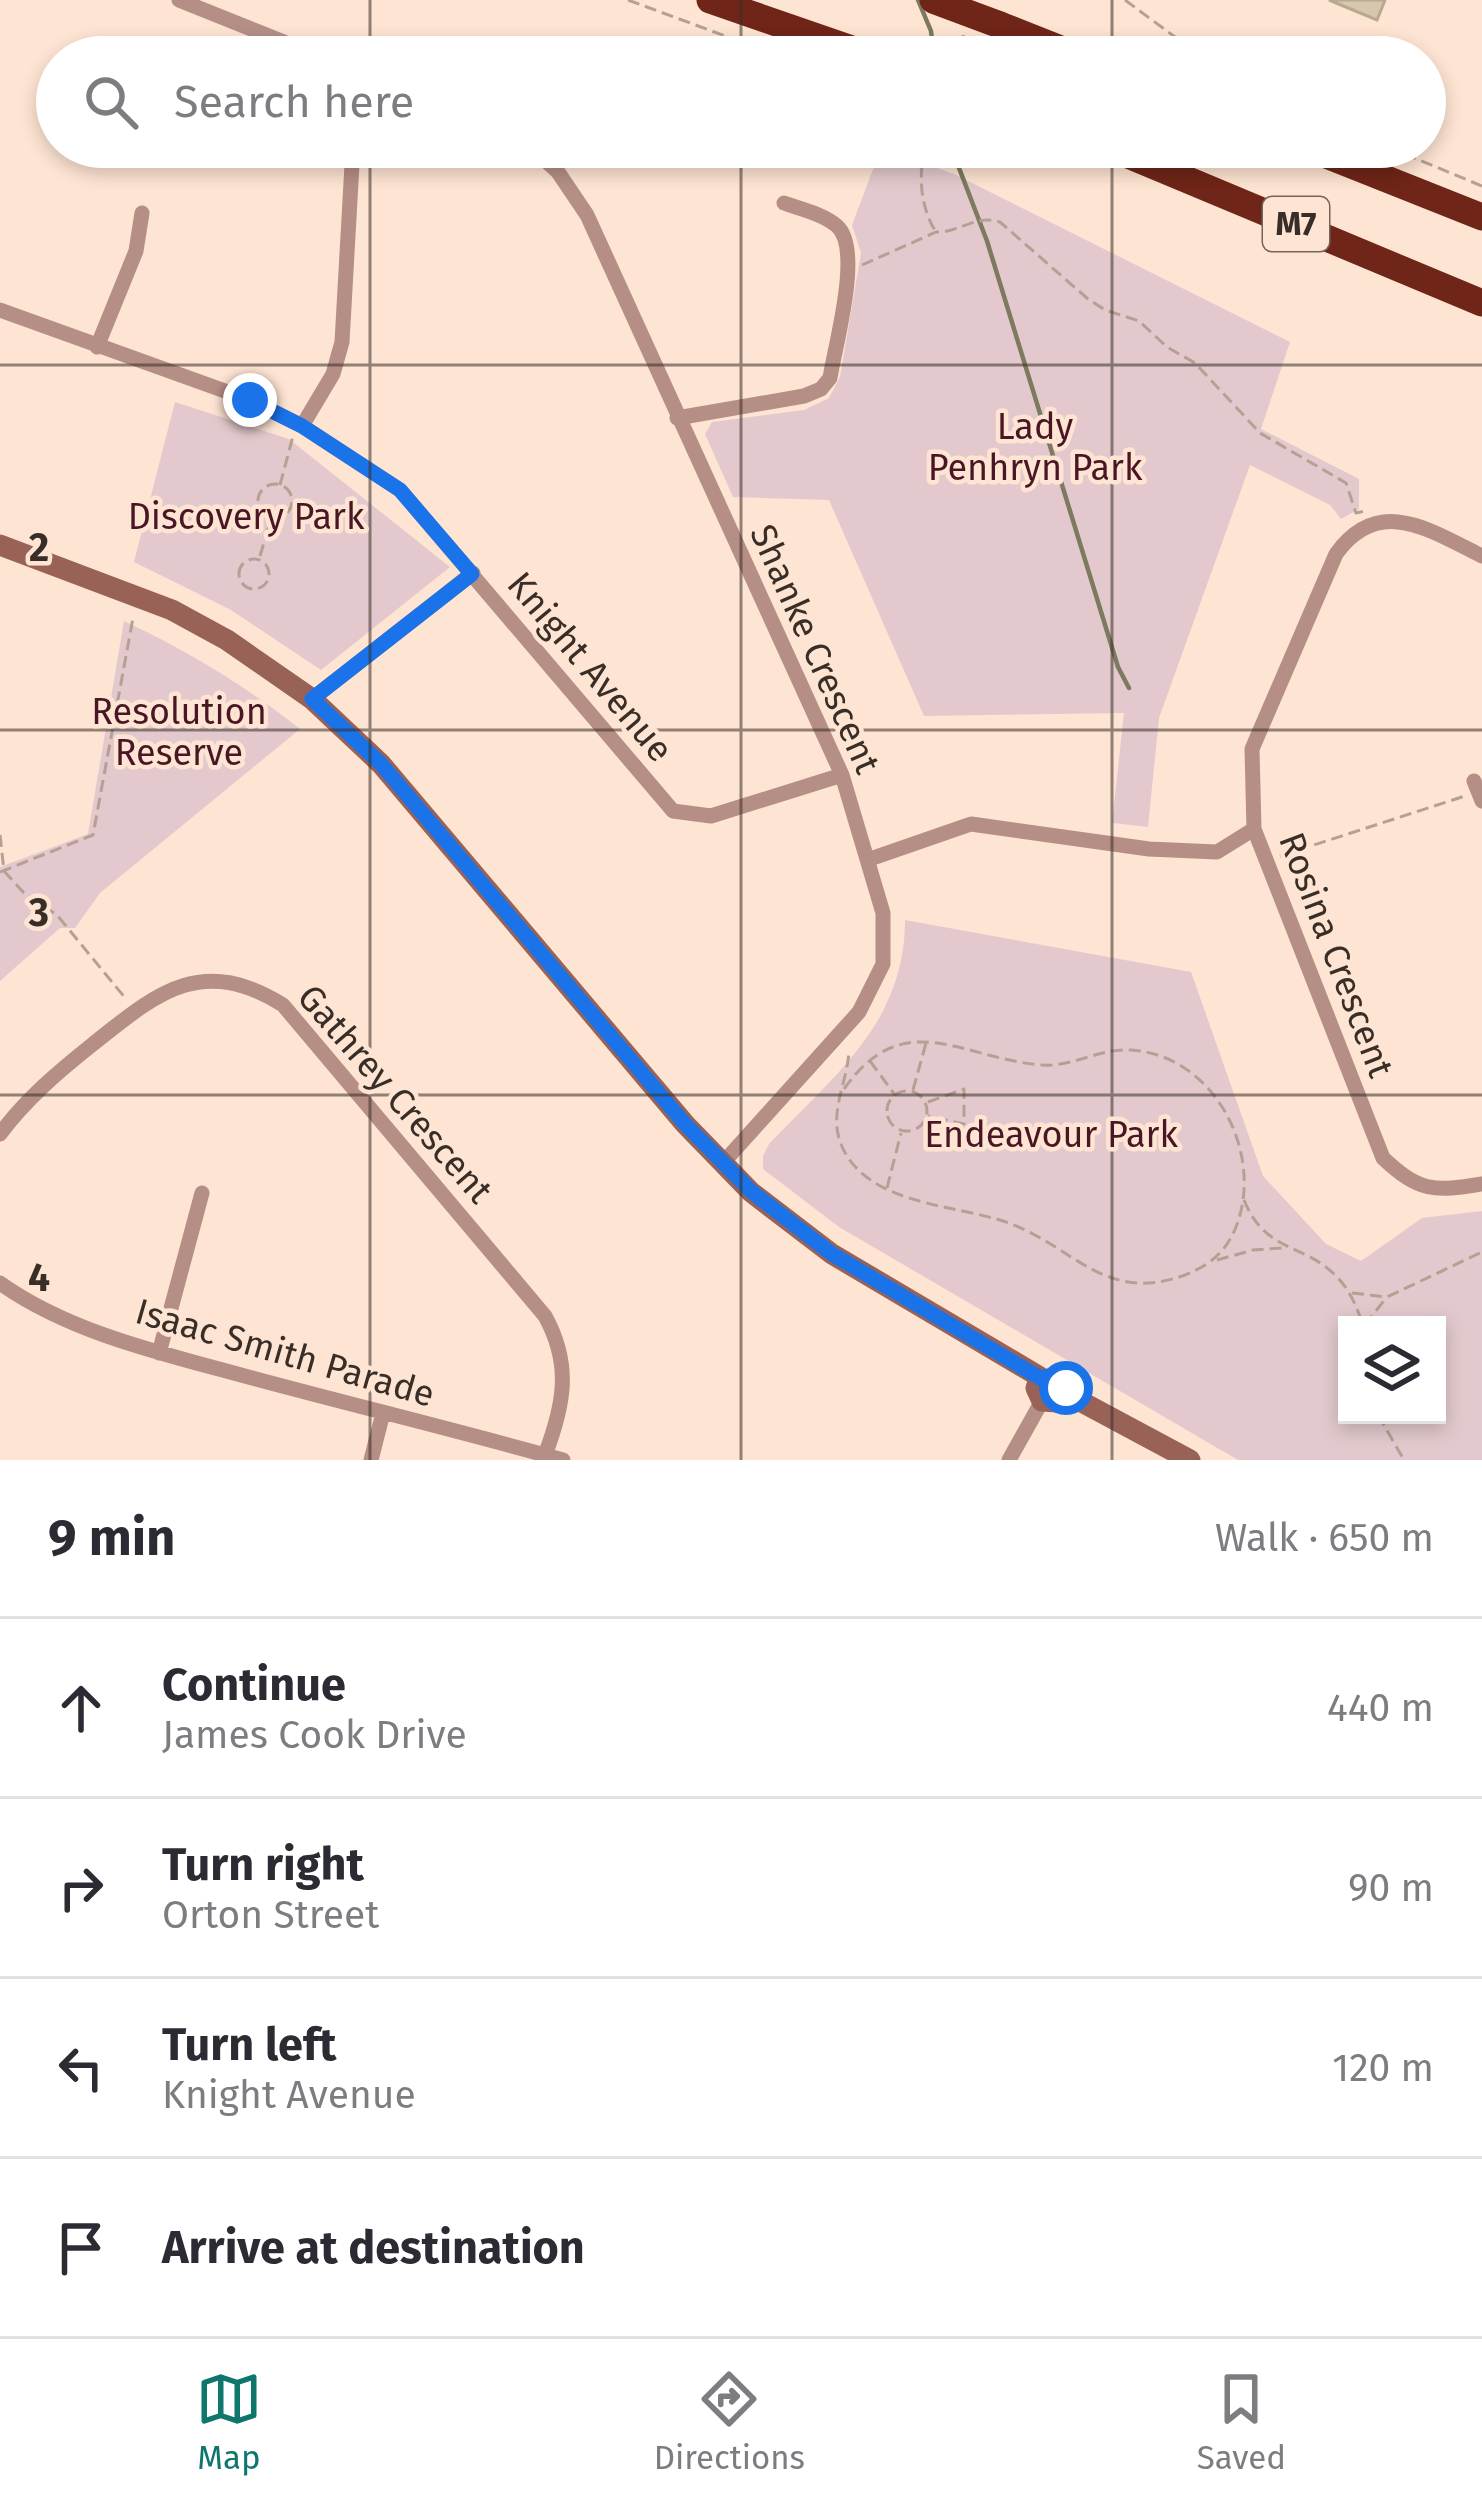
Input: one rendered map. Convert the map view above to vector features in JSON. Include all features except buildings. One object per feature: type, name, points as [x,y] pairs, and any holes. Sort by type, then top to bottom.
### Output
[{"type":"highway","points":[[710,0],[814,36]]},
{"type":"highway","points":[[933,0],[1028,36]]},
{"type":"highway","name":"M7","points":[[1159,168],[1475,301]]},
{"type":"highway","name":"M7","points":[[1359,168],[1482,217]]},
{"type":"street","points":[[179,0],[269,36]]},
{"type":"street","points":[[299,424],[333,374],[342,342],[352,168]]},
{"type":"street","name":"Shanke Crescent","points":[[554,168],[587,214],[842,775],[883,913],[883,964],[860,1012],[722,1164]]},
{"type":"street","points":[[676,418],[804,397],[830,378],[849,262],[848,241],[840,228],[784,202]]},
{"type":"street","points":[[98,347],[136,251],[142,213]]},
{"type":"street","name":"Knight Avenue","points":[[0,310],[250,400],[299,424],[400,490],[673,811],[711,816],[842,775]]},
{"type":"street","points":[[1371,524],[1404,521],[1482,556]]},
{"type":"street","name":"Rosina Crescent","points":[[1371,524],[1336,554],[1252,749],[1254,829],[1383,1158],[1409,1183],[1441,1191],[1482,1184]]},
{"type":"street","points":[[0,544],[186,617],[312,699],[381,764],[722,1164],[832,1254],[1040,1378],[1057,1374],[1065,1382],[1065,1393],[1057,1402],[1042,1401]]},
{"type":"street","points":[[312,699],[472,574]]},
{"type":"street","points":[[1474,781],[1482,801]]},
{"type":"street","points":[[870,860],[971,824],[1149,849],[1217,852],[1254,829]]},
{"type":"street","name":"Gathrey Crescent","points":[[0,1134],[57,1072],[164,990],[203,982],[242,987],[284,1005],[545,1316],[557,1337],[565,1384],[545,1455]]},
{"type":"street","points":[[159,1353],[202,1193]]},
{"type":"street","name":"Isaac Smith Parade","points":[[0,1283],[70,1320],[159,1353],[563,1460]]},
{"type":"street","points":[[1040,1378],[1036,1388],[1042,1401]]},
{"type":"street","points":[[1065,1393],[1190,1460]]},
{"type":"street","points":[[1009,1460],[1042,1401]]},
{"type":"street","points":[[371,1460],[383,1413]]},
{"type":"path","points":[[628,0],[725,36]]},
{"type":"path","points":[[1125,0],[1174,36]]},
{"type":"path","points":[[921,168],[928,219],[936,232]]},
{"type":"path","points":[[1439,168],[1482,186]]},
{"type":"path","points":[[849,262],[872,263],[936,232],[982,219],[1000,222],[1088,299],[1139,321],[1195,363],[1260,434],[1346,482],[1356,513],[1364,509],[1371,524]]},
{"type":"path","points":[[280,485],[299,424]]},
{"type":"path","points":[[280,485],[289,492],[292,503],[287,513],[271,518],[262,512],[259,497],[265,488],[280,485]]},
{"type":"path","points":[[259,560],[271,518]]},
{"type":"path","points":[[259,560],[266,565],[269,578],[260,588],[249,588],[241,582],[239,572],[244,562],[259,560]]},
{"type":"path","points":[[2,871],[94,836],[133,618]]},
{"type":"path","points":[[1267,861],[1464,796],[1474,781]]},
{"type":"path","points":[[0,835],[2,871],[24,893],[57,914],[134,1010]]},
{"type":"path","points":[[912,1092],[926,1043]]},
{"type":"path","points":[[844,1089],[869,1059],[892,1046],[926,1043],[1045,1065],[1077,1062],[1116,1050],[1156,1054],[1183,1066],[1217,1095],[1237,1142],[1243,1198],[1238,1223],[1215,1261]]},
{"type":"path","points":[[1156,1054],[1159,1047]]},
{"type":"path","points":[[848,1052],[844,1089],[834,1117],[841,1144],[857,1169],[887,1189],[997,1219],[1040,1237],[1120,1283],[1156,1283],[1253,1250],[1285,1248]]},
{"type":"path","points":[[869,1059],[895,1095]]},
{"type":"path","points":[[925,1103],[964,1089],[964,1124],[927,1116]]},
{"type":"path","points":[[902,1130],[888,1117],[889,1104],[895,1095],[912,1092]]},
{"type":"path","points":[[902,1130],[918,1128],[927,1116],[925,1103],[912,1092]]},
{"type":"path","points":[[887,1189],[902,1130]]},
{"type":"path","points":[[1243,1198],[1256,1222],[1285,1248],[1325,1267],[1350,1293],[1360,1316]]},
{"type":"path","points":[[997,1219],[999,1211]]},
{"type":"path","points":[[1371,1316],[1387,1297],[1482,1252]]},
{"type":"path","points":[[1350,1293],[1387,1297]]},
{"type":"path","points":[[1383,1424],[1404,1460]]},
{"type":"green space","name":"Lady Penhryn Park","points":[[873,168],[937,168],[1290,342],[1261,429],[1359,479],[1359,509],[1341,519],[1330,505],[1250,465],[1159,718],[1148,827],[1112,823],[1124,713],[924,716],[829,500],[733,497],[705,434],[712,422],[804,410],[829,398],[840,377],[861,253],[852,225]]},
{"type":"green space","name":"Discovery Park","points":[[175,402],[289,439],[450,567],[321,670],[231,610],[134,562]]},
{"type":"green space","name":"Resolution Reserve","points":[[124,621],[215,670],[300,729],[100,893],[75,928],[60,928],[0,981],[0,867],[88,834]]},
{"type":"green space","name":"Endeavour Park","points":[[905,920],[1191,972],[1263,1176],[1326,1244],[1361,1261],[1422,1218],[1482,1211],[1482,1460],[1238,1460],[839,1227],[763,1169],[769,1144],[862,1044],[893,988]]},
{"type":"waterway","points":[[918,0],[932,36]]},
{"type":"waterway","points":[[959,168],[987,241],[1118,667],[1129,688]]},
{"type":"route","points":[[250,400],[302,426],[400,490],[472,574],[312,699],[381,764],[735,1177],[832,1254],[1040,1378],[1057,1374],[1066,1388]]}]
